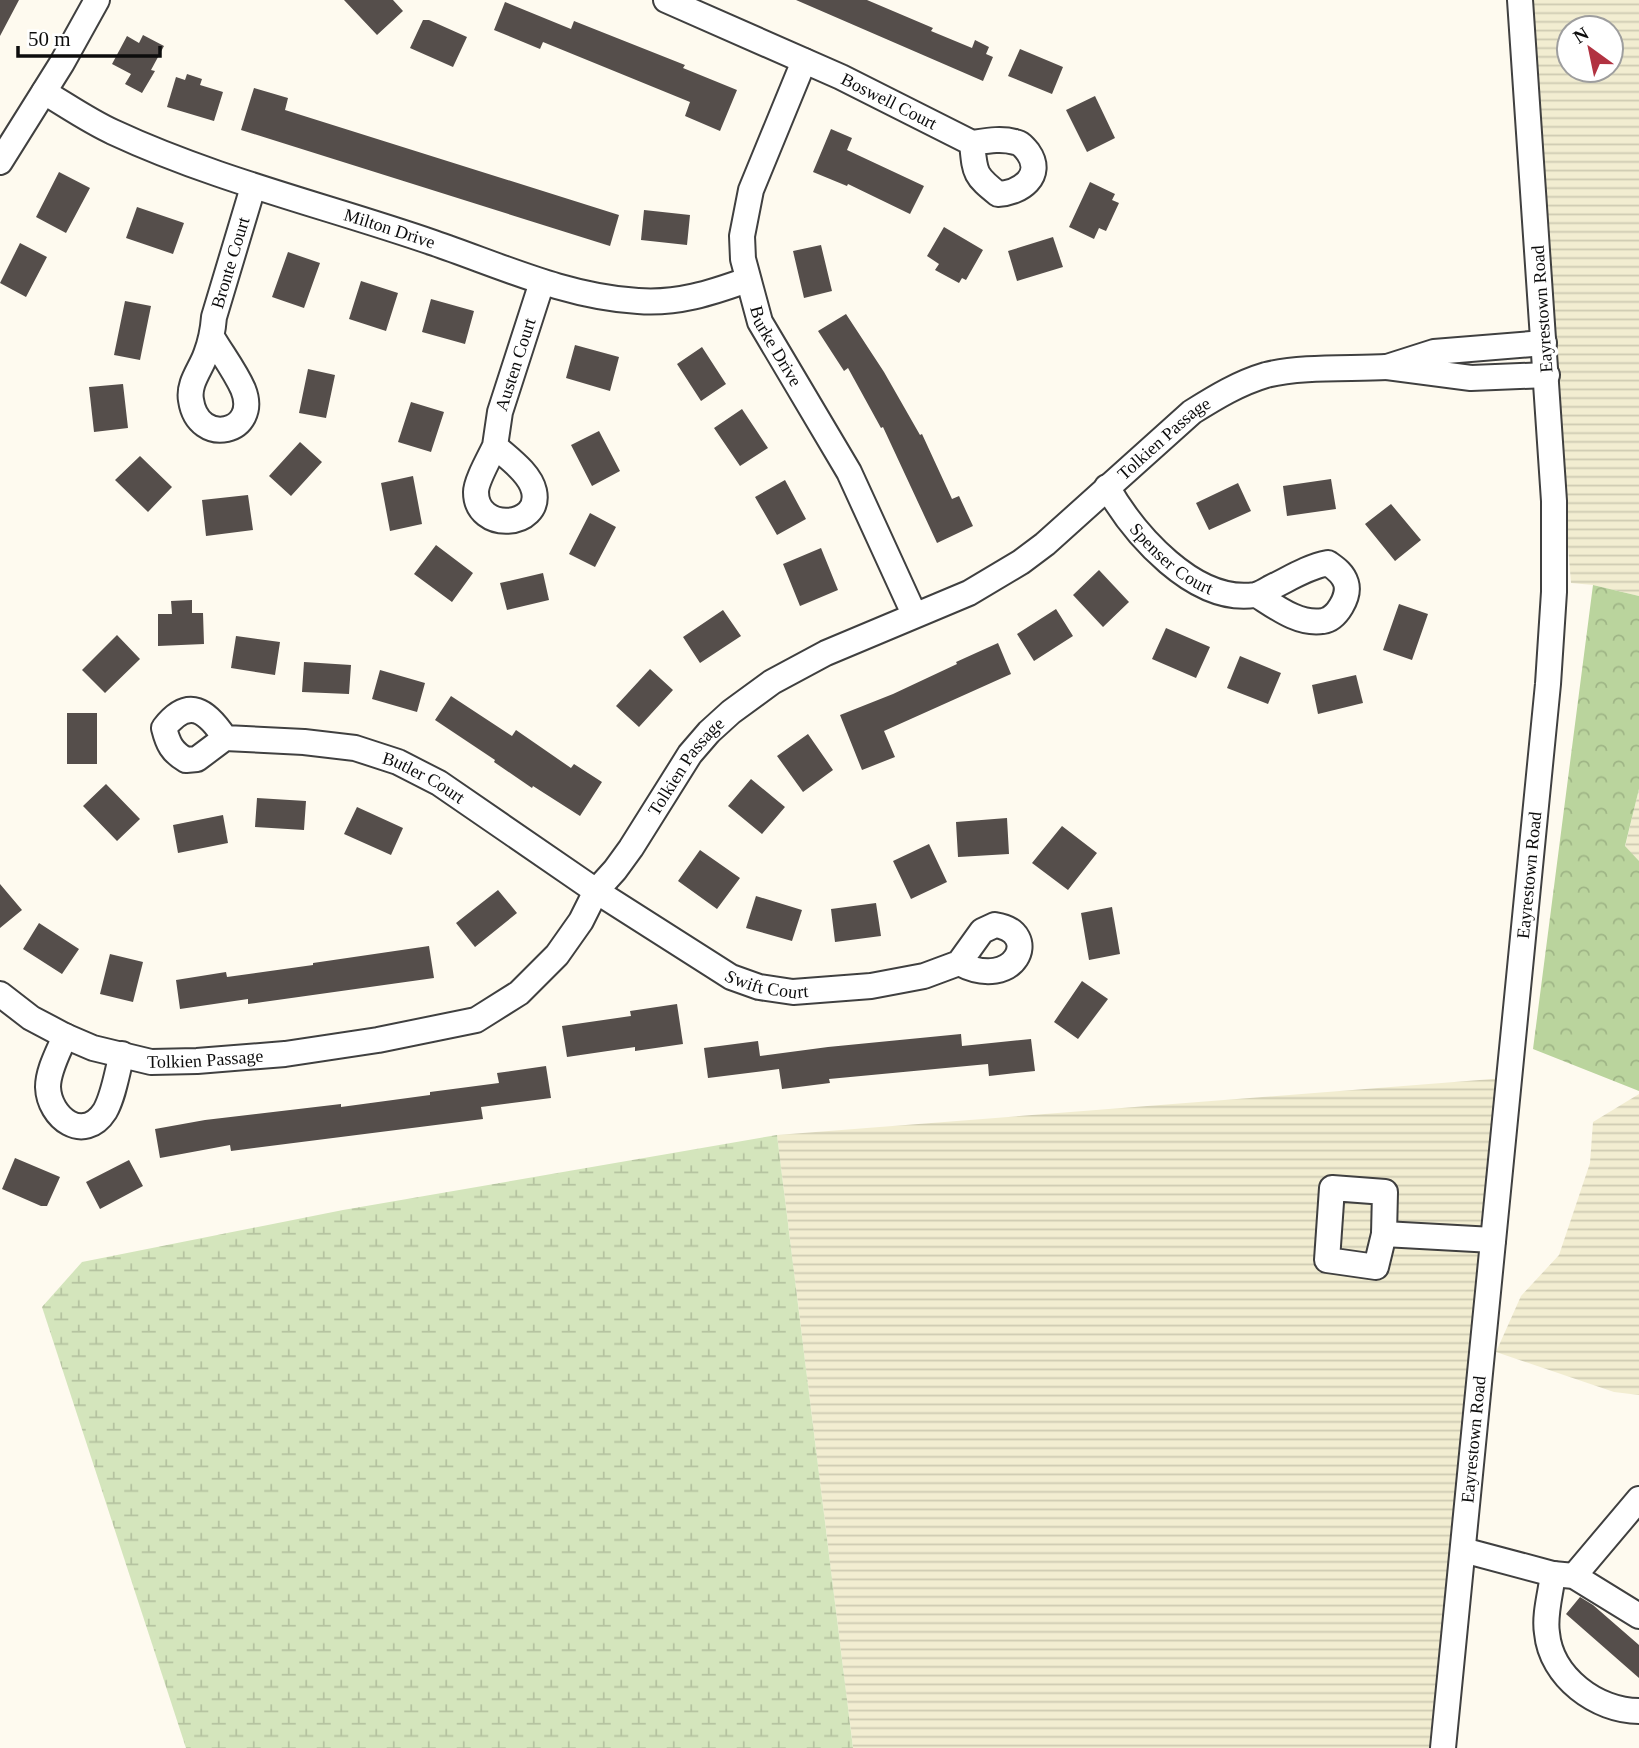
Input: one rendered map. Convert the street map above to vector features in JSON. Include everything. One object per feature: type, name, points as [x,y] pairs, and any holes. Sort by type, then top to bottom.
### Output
[{"type":"street","points":[[2,153],[44,92],[97,0]]},
{"type":"street","name":"Boswell Court","points":[[666,0],[853,83],[972,143]]},
{"type":"street","name":"Eayrestown Road","points":[[1443,1748],[1551,638],[1554,500],[1520,0]]},
{"type":"street","name":"Burke Drive","points":[[804,61],[744,213],[742,236],[747,280],[760,322],[849,472],[914,614]]},
{"type":"street","name":"Milton Drive","points":[[44,92],[110,131],[189,164],[253,187],[435,243],[542,282],[641,302],[702,296],[747,280]]},
{"type":"street","name":"Bronte Court","points":[[212,337],[214,317],[253,187]]},
{"type":"street","name":"Austen Court","points":[[495,446],[500,412],[542,282]]},
{"type":"street","name":"Tolkien Passage","points":[[1387,366],[1434,352],[1544,343]]},
{"type":"street","name":"Tolkien Passage","points":[[0,994],[31,1018],[65,1036],[93,1048],[151,1062],[285,1054],[378,1040],[476,1020],[519,993],[539,975],[581,921],[596,891],[631,848],[690,754],[731,712],[772,682],[808,662],[914,614],[970,593],[1021,562],[1045,544],[1192,412],[1242,383],[1268,375],[1298,371],[1387,366],[1471,378],[1547,374]]},
{"type":"street","name":"Spenser Court","points":[[1107,487],[1119,508],[1163,559],[1198,582],[1229,594],[1257,595]]},
{"type":"street","name":"Butler Court","points":[[225,738],[355,748],[398,762],[439,783],[596,891]]},
{"type":"street","name":"Swift Court","points":[[596,891],[731,978],[759,987],[793,992],[871,986],[924,976],[959,962]]},
{"type":"street","points":[[65,1036],[48,1079],[48,1094],[56,1113],[66,1122],[77,1126],[89,1125],[99,1119],[106,1110],[121,1054]]},
{"type":"street","points":[[1384,1234],[1493,1240]]},
{"type":"street","points":[[1639,1499],[1564,1575],[1546,1631],[1551,1650],[1572,1682],[1595,1700],[1622,1709],[1639,1711]]},
{"type":"street","points":[[1463,1550],[1564,1575],[1639,1616]]},
{"type":"shaded area","points":[[1524,0],[1639,0],[1639,596],[1593,585],[1571,583]]},
{"type":"shaded area","points":[[1639,789],[1639,861],[1625,847]]},
{"type":"shaded area","points":[[1505,1078],[1444,1748],[853,1748],[777,1135]]},
{"type":"shaded area","points":[[1639,1094],[1639,1395],[1614,1392],[1496,1352],[1521,1296],[1559,1255],[1590,1163],[1593,1122]]},
{"type":"green space","points":[[1593,585],[1639,596],[1639,789],[1625,846],[1639,861],[1639,1091],[1533,1049]]},
{"type":"green space","points":[[777,1135],[853,1748],[186,1748],[42,1307],[82,1262],[343,1210]]},
{"type":"building","points":[[0,0],[19,0],[0,36]]},
{"type":"building","points":[[344,0],[393,0],[403,11],[377,35]]},
{"type":"building","points":[[796,0],[867,0],[972,48],[975,40],[989,47],[986,54],[993,57],[983,81]]},
{"type":"building","points":[[505,2],[571,29],[574,21],[685,65],[683,68],[737,90],[720,131],[685,116],[690,102],[543,42],[540,49],[494,30]]},
{"type":"building","points":[[423,20],[429,20],[467,37],[453,67],[410,48]]},
{"type":"building","points":[[143,35],[164,46],[151,70],[155,71],[142,93],[125,84],[131,74],[112,64],[127,36],[139,43]]},
{"type":"building","points":[[1020,49],[1063,67],[1052,94],[1008,76]]},
{"type":"building","points":[[187,74],[202,79],[200,85],[223,92],[214,121],[167,107],[176,77],[185,80]]},
{"type":"building","points":[[254,88],[288,98],[285,110],[619,215],[610,246],[241,130]]},
{"type":"building","points":[[1095,96],[1115,138],[1087,152],[1066,110]]},
{"type":"building","points":[[831,129],[852,138],[847,150],[924,186],[910,214],[848,184],[847,186],[813,172]]},
{"type":"building","points":[[59,172],[90,188],[66,233],[36,217]]},
{"type":"building","points":[[1090,182],[1115,194],[1112,200],[1119,203],[1106,231],[1099,228],[1094,239],[1069,227]]},
{"type":"building","points":[[137,207],[184,223],[173,254],[126,238]]},
{"type":"building","points":[[644,210],[690,215],[687,245],[641,240]]},
{"type":"building","points":[[944,227],[983,250],[966,280],[962,278],[959,283],[935,270],[939,264],[927,256]]},
{"type":"building","points":[[1053,237],[1063,267],[1017,281],[1008,251]]},
{"type":"building","points":[[20,243],[47,257],[26,297],[0,283]]},
{"type":"building","points":[[821,245],[832,291],[804,298],[793,251]]},
{"type":"building","points":[[288,252],[320,263],[304,308],[272,297]]},
{"type":"building","points":[[361,281],[398,293],[386,331],[349,319]]},
{"type":"building","points":[[431,299],[474,311],[465,344],[422,332]]},
{"type":"building","points":[[125,301],[151,306],[140,360],[114,355]]},
{"type":"building","points":[[846,314],[884,372],[920,435],[922,434],[952,499],[959,496],[973,526],[937,543],[883,427],[881,428],[848,368],[844,371],[818,331]]},
{"type":"building","points":[[575,345],[619,357],[610,391],[566,378]]},
{"type":"building","points":[[702,347],[726,384],[701,401],[677,364]]},
{"type":"building","points":[[308,369],[335,375],[326,418],[299,413]]},
{"type":"building","points":[[123,384],[128,428],[94,432],[89,387]]},
{"type":"building","points":[[411,402],[444,412],[431,452],[398,442]]},
{"type":"building","points":[[742,409],[768,448],[740,466],[714,428]]},
{"type":"building","points":[[599,431],[620,471],[592,486],[571,445]]},
{"type":"building","points":[[300,442],[322,462],[291,496],[269,476]]},
{"type":"building","points":[[140,456],[172,487],[148,512],[115,480]]},
{"type":"building","points":[[413,476],[422,524],[390,531],[381,483]]},
{"type":"building","points":[[1331,479],[1336,509],[1287,516],[1283,486]]},
{"type":"building","points":[[785,480],[806,519],[777,535],[755,497]]},
{"type":"building","points":[[1238,483],[1251,511],[1209,530],[1196,503]]},
{"type":"building","points":[[248,495],[253,530],[206,536],[202,500]]},
{"type":"building","points":[[1391,504],[1421,540],[1395,561],[1365,524]]},
{"type":"building","points":[[590,513],[616,527],[595,567],[569,554]]},
{"type":"building","points":[[436,545],[473,573],[452,602],[414,574]]},
{"type":"building","points":[[821,548],[838,590],[800,606],[783,564]]},
{"type":"building","points":[[1099,570],[1129,602],[1103,627],[1073,595]]},
{"type":"building","points":[[543,573],[549,600],[507,610],[500,583]]},
{"type":"building","points":[[192,600],[192,613],[203,613],[204,644],[158,646],[158,614],[172,614],[171,601]]},
{"type":"building","points":[[1399,604],[1428,614],[1412,660],[1383,650]]},
{"type":"building","points":[[1056,609],[1073,636],[1034,661],[1017,634]]},
{"type":"building","points":[[723,610],[741,636],[700,663],[683,637]]},
{"type":"building","points":[[1166,628],[1210,647],[1196,678],[1152,659]]},
{"type":"building","points":[[117,635],[140,659],[105,693],[82,670]]},
{"type":"building","points":[[236,636],[280,642],[275,675],[231,668]]},
{"type":"building","points":[[998,643],[1011,674],[884,731],[895,757],[862,770],[840,715],[893,694]]},
{"type":"building","points":[[1240,656],[1281,673],[1268,704],[1227,688]]},
{"type":"building","points":[[304,662],[351,665],[349,694],[302,692]]},
{"type":"building","points":[[650,669],[673,690],[639,727],[616,706]]},
{"type":"building","points":[[380,670],[425,683],[417,712],[372,699]]},
{"type":"building","points":[[1356,675],[1363,703],[1318,714],[1312,685]]},
{"type":"building","points":[[451,696],[512,736],[516,730],[571,768],[574,764],[602,782],[580,816],[533,786],[532,788],[435,720]]},
{"type":"building","points":[[67,713],[97,713],[97,764],[67,764]]},
{"type":"building","points":[[808,734],[833,770],[803,792],[777,756]]},
{"type":"building","points":[[751,779],[785,807],[762,834],[728,806]]},
{"type":"building","points":[[106,784],[140,819],[117,841],[83,806]]},
{"type":"building","points":[[257,798],[306,801],[304,830],[255,827]]},
{"type":"building","points":[[357,807],[403,828],[391,855],[344,834]]},
{"type":"building","points":[[223,815],[228,843],[178,853],[173,825]]},
{"type":"building","points":[[1007,818],[1009,854],[958,857],[956,822]]},
{"type":"building","points":[[1062,826],[1097,853],[1068,890],[1032,863]]},
{"type":"building","points":[[929,844],[947,882],[911,899],[893,861]]},
{"type":"building","points":[[700,850],[740,878],[717,909],[678,881]]},
{"type":"building","points":[[0,884],[22,910],[0,928]]},
{"type":"building","points":[[498,890],[517,913],[475,947],[456,923]]},
{"type":"building","points":[[756,896],[802,910],[792,941],[746,928]]},
{"type":"building","points":[[876,903],[881,936],[835,942],[831,909]]},
{"type":"building","points":[[1112,907],[1120,954],[1089,960],[1081,913]]},
{"type":"building","points":[[39,923],[79,949],[62,974],[23,949]]},
{"type":"building","points":[[429,946],[434,978],[248,1004],[248,999],[180,1009],[176,980],[226,972],[227,977]]},
{"type":"building","points":[[110,954],[143,962],[133,1002],[100,994]]},
{"type":"building","points":[[1082,981],[1108,999],[1078,1039],[1054,1022]]},
{"type":"building","points":[[677,1004],[683,1044],[635,1051],[635,1047],[567,1057],[562,1026],[631,1016],[630,1011]]},
{"type":"building","points":[[961,1034],[962,1046],[1031,1039],[1035,1071],[989,1076],[988,1064],[829,1079],[830,1083],[782,1089],[779,1069],[708,1078],[704,1048],[758,1041],[760,1056]]},
{"type":"building","points":[[546,1066],[551,1098],[481,1107],[483,1119],[231,1151],[230,1145],[160,1158],[155,1129],[205,1120],[430,1095],[430,1092],[499,1083],[497,1073]]},
{"type":"building","points":[[15,1158],[60,1177],[47,1206],[41,1206],[2,1189]]},
{"type":"building","points":[[129,1160],[143,1186],[100,1209],[86,1182]]},
{"type":"building","points":[[1580,1597],[1639,1645],[1639,1678],[1566,1614]]}]
